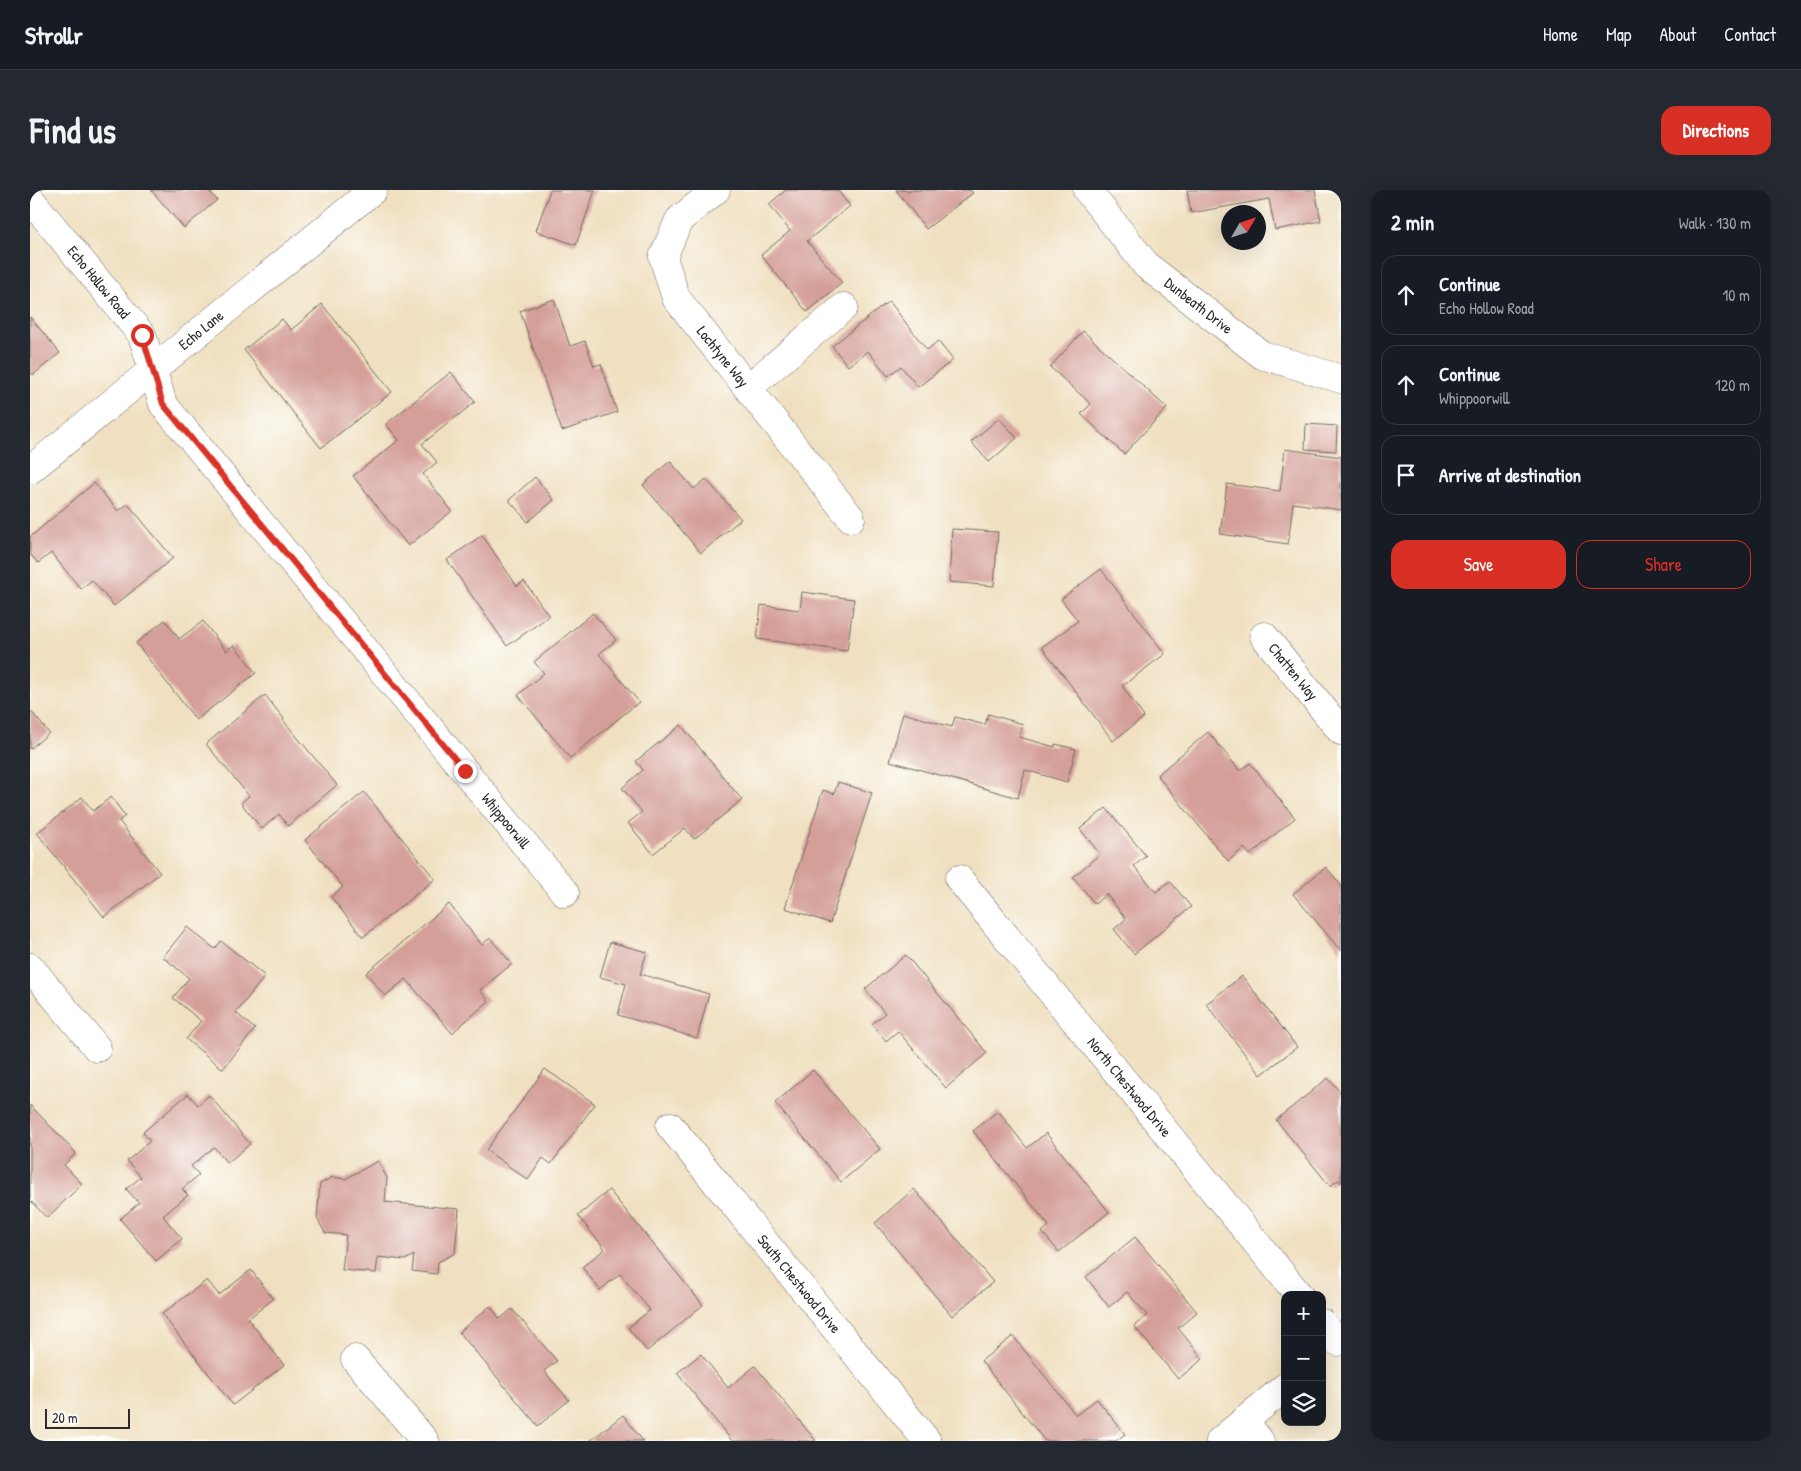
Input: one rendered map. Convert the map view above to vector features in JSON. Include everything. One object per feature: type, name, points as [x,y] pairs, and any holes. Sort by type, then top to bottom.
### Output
[{"type":"street","name":"Echo Lane","points":[[30,470],[373,190]]},
{"type":"street","name":"Lochtyne Way","points":[[716,190],[679,220],[663,257],[676,298],[851,518]]},
{"type":"street","name":"Dunbeath Drive","points":[[1087,190],[1147,266],[1262,355],[1341,379]]},
{"type":"street","name":"Echo Hollow Road","points":[[30,199],[142,335],[152,372]]},
{"type":"street","points":[[748,388],[844,307]]},
{"type":"street","name":"Whippoorwill","points":[[152,372],[163,404],[565,893]]},
{"type":"street","name":"Chatten Way","points":[[1264,636],[1341,731]]},
{"type":"street","name":"North Chestwood Drive","points":[[959,880],[1296,1291]]},
{"type":"street","points":[[30,966],[97,1048]]},
{"type":"street","name":"South Chestwood Drive","points":[[670,1126],[927,1441]]},
{"type":"street","points":[[355,1358],[425,1441]]},
{"type":"street","points":[[1220,1441],[1252,1431],[1281,1392]]},
{"type":"building","points":[[151,190],[208,190],[217,200],[184,228]]},
{"type":"building","points":[[550,190],[595,190],[576,245],[536,231]]},
{"type":"building","points":[[786,190],[837,190],[850,206],[807,241],[842,283],[807,312],[761,255],[790,231],[769,204]]},
{"type":"building","points":[[896,190],[970,190],[973,193],[926,229]]},
{"type":"building","points":[[1187,190],[1315,190],[1321,221],[1275,230],[1269,199],[1236,205],[1221,205],[1221,208],[1191,213]]},
{"type":"building","points":[[554,299],[570,346],[585,341],[594,366],[601,364],[617,412],[562,431],[520,311]]},
{"type":"building","points":[[889,301],[927,350],[938,341],[953,360],[918,387],[901,366],[888,376],[868,351],[848,366],[832,346]]},
{"type":"building","points":[[322,304],[392,392],[321,448],[244,350],[282,319],[291,330]]},
{"type":"building","points":[[30,317],[60,353],[33,375],[30,371]]},
{"type":"building","points":[[1083,331],[1167,408],[1124,454],[1081,414],[1091,404],[1050,367]]},
{"type":"building","points":[[451,372],[475,402],[422,444],[437,462],[423,474],[452,511],[408,546],[353,476],[399,440],[386,424]]},
{"type":"building","points":[[999,418],[1017,438],[989,462],[971,442]]},
{"type":"building","points":[[1306,424],[1337,426],[1336,451],[1305,449]]},
{"type":"building","points":[[1285,449],[1341,457],[1341,510],[1293,503],[1288,544],[1220,534],[1227,484],[1280,491]]},
{"type":"building","points":[[670,461],[694,489],[706,479],[741,519],[701,553],[643,485]]},
{"type":"building","points":[[535,477],[554,500],[528,522],[509,500]]},
{"type":"building","points":[[94,483],[118,511],[128,504],[173,558],[114,606],[92,580],[81,589],[51,553],[38,563],[30,554],[30,537]]},
{"type":"building","points":[[952,529],[998,532],[994,586],[949,582]]},
{"type":"building","points":[[482,535],[517,586],[524,581],[549,616],[507,646],[447,560]]},
{"type":"building","points":[[1101,569],[1165,654],[1122,686],[1144,717],[1113,741],[1042,647],[1078,621],[1061,599]]},
{"type":"building","points":[[802,592],[854,599],[847,651],[757,639],[761,605],[800,610]]},
{"type":"building","points":[[593,613],[616,640],[599,654],[639,702],[570,758],[518,695],[544,673],[534,662]]},
{"type":"building","points":[[165,620],[179,639],[203,621],[226,651],[234,645],[256,673],[196,720],[136,643]]},
{"type":"building","points":[[265,695],[283,720],[337,785],[288,826],[279,814],[262,829],[241,803],[249,796],[206,744]]},
{"type":"building","points":[[30,710],[49,733],[30,749]]},
{"type":"building","points":[[903,713],[952,727],[955,717],[985,725],[988,714],[1023,724],[1019,737],[1055,747],[1055,744],[1076,749],[1067,782],[1025,770],[1018,798],[890,761]]},
{"type":"building","points":[[681,725],[742,800],[694,839],[685,828],[653,854],[628,823],[642,812],[622,788],[643,770],[636,761]]},
{"type":"building","points":[[1208,732],[1240,771],[1250,763],[1295,818],[1250,855],[1244,848],[1228,861],[1157,775]]},
{"type":"building","points":[[838,782],[872,793],[830,923],[785,908],[823,790],[834,794]]},
{"type":"building","points":[[364,792],[435,879],[363,937],[331,897],[343,887],[305,840]]},
{"type":"building","points":[[82,797],[93,811],[111,797],[125,816],[119,821],[160,873],[104,917],[37,833]]},
{"type":"building","points":[[1106,808],[1146,856],[1134,866],[1156,892],[1170,881],[1191,907],[1134,954],[1114,929],[1126,919],[1106,894],[1095,904],[1073,877],[1100,854],[1080,829]]},
{"type":"building","points":[[1326,867],[1341,885],[1341,951],[1293,894]]},
{"type":"building","points":[[449,904],[482,945],[490,938],[512,964],[480,990],[489,1001],[452,1033],[406,979],[385,996],[366,973]]},
{"type":"building","points":[[187,927],[215,949],[221,941],[265,976],[236,1013],[255,1029],[223,1069],[186,1039],[201,1021],[173,998],[189,978],[163,957]]},
{"type":"building","points":[[610,942],[647,952],[640,974],[709,994],[697,1038],[618,1015],[626,984],[600,977]]},
{"type":"building","points":[[906,955],[987,1053],[946,1088],[898,1031],[886,1041],[872,1024],[885,1013],[865,989]]},
{"type":"building","points":[[1242,976],[1297,1047],[1261,1075],[1206,1004]]},
{"type":"building","points":[[545,1069],[595,1104],[551,1164],[543,1158],[528,1180],[486,1150]]},
{"type":"building","points":[[813,1070],[880,1149],[841,1182],[775,1103]]},
{"type":"building","points":[[1328,1078],[1341,1093],[1341,1183],[1338,1180],[1330,1186],[1276,1120]]},
{"type":"building","points":[[188,1094],[198,1105],[209,1095],[250,1144],[227,1163],[214,1147],[191,1166],[199,1175],[182,1189],[188,1195],[163,1216],[182,1239],[156,1261],[120,1219],[139,1203],[126,1189],[141,1177],[127,1161],[150,1141],[143,1132]]},
{"type":"building","points":[[30,1105],[76,1153],[64,1165],[82,1184],[47,1218],[30,1200]]},
{"type":"building","points":[[998,1111],[1027,1148],[1046,1133],[1109,1212],[1059,1252],[1042,1232],[1049,1226],[973,1131]]},
{"type":"building","points":[[378,1161],[387,1178],[385,1202],[459,1209],[455,1253],[438,1262],[437,1274],[412,1271],[414,1255],[405,1260],[378,1257],[376,1273],[342,1270],[346,1235],[325,1233],[317,1218],[320,1184],[333,1177],[345,1179]]},
{"type":"building","points":[[914,1189],[993,1282],[952,1316],[875,1223]]},
{"type":"building","points":[[609,1190],[703,1305],[647,1351],[628,1328],[650,1310],[620,1274],[600,1290],[582,1267],[605,1249],[578,1216]]},
{"type":"building","points":[[1135,1237],[1197,1312],[1178,1328],[1203,1359],[1178,1379],[1134,1326],[1147,1315],[1127,1292],[1109,1307],[1086,1277]]},
{"type":"building","points":[[251,1270],[273,1299],[248,1319],[284,1365],[233,1405],[162,1314],[207,1280],[219,1295]]},
{"type":"building","points":[[490,1306],[500,1319],[512,1309],[557,1361],[544,1371],[569,1400],[538,1426],[459,1332]]},
{"type":"building","points":[[1013,1336],[1076,1415],[1097,1399],[1125,1434],[1116,1441],[1045,1441],[981,1361]]},
{"type":"building","points":[[701,1354],[728,1388],[755,1366],[816,1441],[732,1441],[677,1373]]},
{"type":"building","points":[[623,1415],[643,1441],[590,1441]]},
{"type":"route","points":[[142,335],[163,404],[465,771]]}]
